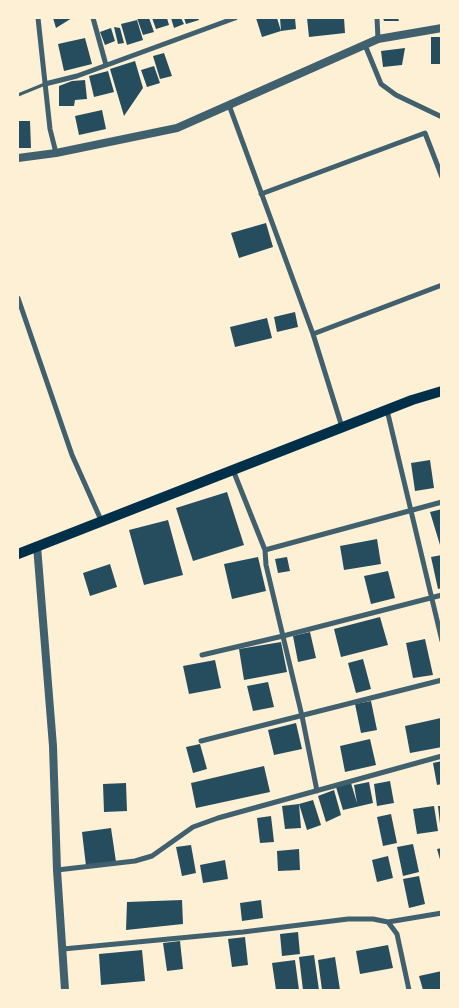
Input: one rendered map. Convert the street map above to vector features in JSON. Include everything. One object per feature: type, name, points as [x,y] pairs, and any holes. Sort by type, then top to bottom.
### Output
[{"type":"highway","points":[[18,554],[412,400],[442,391]]},
{"type":"street","points":[[38,18],[50,129],[56,153]]},
{"type":"street","points":[[93,18],[106,65]]},
{"type":"street","points":[[45,84],[77,76],[222,20],[234,18]]},
{"type":"street","points":[[377,18],[378,39]]},
{"type":"street","points":[[18,158],[56,153],[177,128],[378,39],[442,28]]},
{"type":"street","points":[[365,44],[381,84],[396,95],[442,117]]},
{"type":"street","points":[[229,106],[313,334],[342,427]]},
{"type":"street","points":[[261,194],[425,133],[442,177]]},
{"type":"street","points":[[313,334],[442,285]]},
{"type":"street","points":[[18,298],[72,455],[101,520]]},
{"type":"street","points":[[387,410],[442,642]]},
{"type":"street","points":[[233,470],[266,550],[266,565],[302,716],[317,790]]},
{"type":"street","points":[[266,550],[442,502]]},
{"type":"street","points":[[37,546],[53,746],[57,870],[65,990]]},
{"type":"street","points":[[202,655],[442,595]]},
{"type":"street","points":[[201,741],[442,680]]},
{"type":"street","points":[[57,870],[135,861],[152,856],[193,827],[218,818],[442,756]]},
{"type":"street","points":[[63,949],[243,932],[348,919],[373,919],[388,922],[442,914]]},
{"type":"street","points":[[388,922],[397,934],[409,990]]},
{"type":"lane","points":[[18,96],[45,84]]},
{"type":"building","points":[[53,18],[72,18],[56,28]]},
{"type":"building","points":[[137,18],[149,18],[154,32],[143,35]]},
{"type":"building","points":[[152,18],[167,18],[169,25],[156,29]]},
{"type":"building","points":[[171,18],[181,18],[184,24],[174,28]]},
{"type":"building","points":[[184,18],[198,18],[199,20],[186,24]]},
{"type":"building","points":[[256,18],[277,18],[281,31],[262,37]]},
{"type":"building","points":[[280,18],[295,18],[296,29],[281,31]]},
{"type":"building","points":[[307,18],[344,18],[345,33],[309,37]]},
{"type":"building","points":[[383,18],[398,18],[399,21],[384,21]]},
{"type":"building","points":[[137,20],[143,40],[127,45],[121,24]]},
{"type":"building","points":[[114,27],[120,28],[124,43],[118,44]]},
{"type":"building","points":[[111,28],[115,41],[105,45],[100,32]]},
{"type":"building","points":[[431,37],[442,37],[442,64],[431,64]]},
{"type":"building","points":[[85,38],[92,64],[64,71],[58,44]]},
{"type":"building","points":[[405,48],[402,65],[383,67],[381,51]]},
{"type":"building","points":[[164,53],[172,76],[160,79],[153,56]]},
{"type":"building","points":[[135,61],[143,88],[124,116],[110,69]]},
{"type":"building","points":[[154,66],[160,83],[147,87],[141,70]]},
{"type":"building","points":[[108,71],[114,92],[94,97],[89,76]]},
{"type":"building","points":[[85,80],[87,99],[75,100],[74,106],[59,106],[59,86],[72,81]]},
{"type":"building","points":[[102,110],[106,129],[79,135],[75,116]]},
{"type":"building","points":[[18,121],[30,121],[31,148],[18,148]]},
{"type":"building","points":[[266,223],[273,247],[239,258],[231,233]]},
{"type":"building","points":[[295,312],[298,327],[277,332],[274,317]]},
{"type":"building","points":[[267,318],[272,338],[235,347],[230,327]]},
{"type":"building","points":[[430,460],[434,488],[415,491],[411,463]]},
{"type":"building","points":[[227,492],[244,545],[193,561],[176,508]]},
{"type":"building","points":[[442,509],[442,545],[440,545],[430,512]]},
{"type":"building","points":[[168,520],[183,575],[144,585],[129,530]]},
{"type":"building","points":[[377,539],[381,564],[344,570],[340,546]]},
{"type":"building","points":[[442,555],[442,588],[438,589],[431,557]]},
{"type":"building","points":[[258,557],[266,591],[232,599],[224,564]]},
{"type":"building","points":[[287,557],[290,571],[278,573],[275,559]]},
{"type":"building","points":[[110,564],[117,587],[90,596],[83,573]]},
{"type":"building","points":[[388,571],[395,598],[371,604],[364,576]]},
{"type":"building","points":[[380,617],[388,645],[341,657],[334,629]]},
{"type":"building","points":[[310,632],[316,658],[298,662],[293,636]]},
{"type":"building","points":[[425,639],[433,675],[413,678],[406,643]]},
{"type":"building","points":[[281,642],[287,672],[244,680],[239,649]]},
{"type":"building","points":[[363,659],[371,689],[356,693],[348,663]]},
{"type":"building","points":[[215,660],[221,688],[189,694],[183,666]]},
{"type":"building","points":[[268,682],[274,707],[253,711],[247,686]]},
{"type":"building","points":[[371,701],[377,730],[361,733],[355,704]]},
{"type":"building","points":[[441,718],[442,747],[410,753],[405,726]]},
{"type":"building","points":[[296,723],[302,749],[274,755],[268,730]]},
{"type":"building","points":[[370,739],[376,765],[345,772],[340,746]]},
{"type":"building","points":[[200,744],[207,769],[193,773],[186,747]]},
{"type":"building","points":[[442,761],[442,784],[437,785],[433,763]]},
{"type":"building","points":[[264,766],[270,792],[196,808],[191,783]]},
{"type":"building","points":[[390,781],[394,803],[377,806],[374,784]]},
{"type":"building","points":[[369,782],[373,803],[343,810],[336,787],[351,783],[357,803],[354,785]]},
{"type":"building","points":[[126,783],[127,811],[104,812],[103,784]]},
{"type":"building","points":[[334,790],[341,815],[326,822],[318,796]]},
{"type":"building","points":[[313,800],[321,825],[307,830],[299,804]]},
{"type":"building","points":[[299,804],[301,828],[285,829],[282,806]]},
{"type":"building","points":[[434,806],[438,831],[417,834],[413,809]]},
{"type":"building","points":[[438,806],[442,806],[442,824],[440,824]]},
{"type":"building","points":[[391,814],[397,843],[383,846],[377,817]]},
{"type":"building","points":[[271,816],[274,842],[260,843],[257,818]]},
{"type":"building","points":[[111,828],[116,862],[86,866],[82,832]]},
{"type":"building","points":[[413,844],[419,872],[403,876],[397,847]]},
{"type":"building","points":[[191,845],[196,873],[182,876],[176,847]]},
{"type":"building","points":[[442,848],[442,863],[441,863],[437,849]]},
{"type":"building","points":[[299,849],[300,870],[278,871],[277,851]]},
{"type":"building","points":[[388,856],[393,878],[377,882],[372,860]]},
{"type":"building","points":[[225,860],[228,879],[203,883],[200,865]]},
{"type":"building","points":[[419,876],[425,904],[409,908],[403,879]]},
{"type":"building","points":[[182,900],[183,924],[126,930],[127,902]]},
{"type":"building","points":[[261,900],[263,918],[242,921],[240,903]]},
{"type":"building","points":[[298,932],[300,954],[282,956],[280,934]]},
{"type":"building","points":[[245,937],[248,965],[232,967],[228,939]]},
{"type":"building","points":[[180,941],[183,969],[167,971],[163,943]]},
{"type":"building","points":[[388,945],[393,968],[360,974],[356,951]]},
{"type":"building","points":[[142,950],[145,981],[101,985],[99,954]]},
{"type":"building","points":[[314,955],[319,990],[303,990],[299,957]]},
{"type":"building","points":[[335,957],[340,990],[322,990],[318,960]]},
{"type":"building","points":[[295,960],[299,990],[276,990],[272,963]]},
{"type":"building","points":[[442,971],[442,990],[423,990],[419,976]]}]
